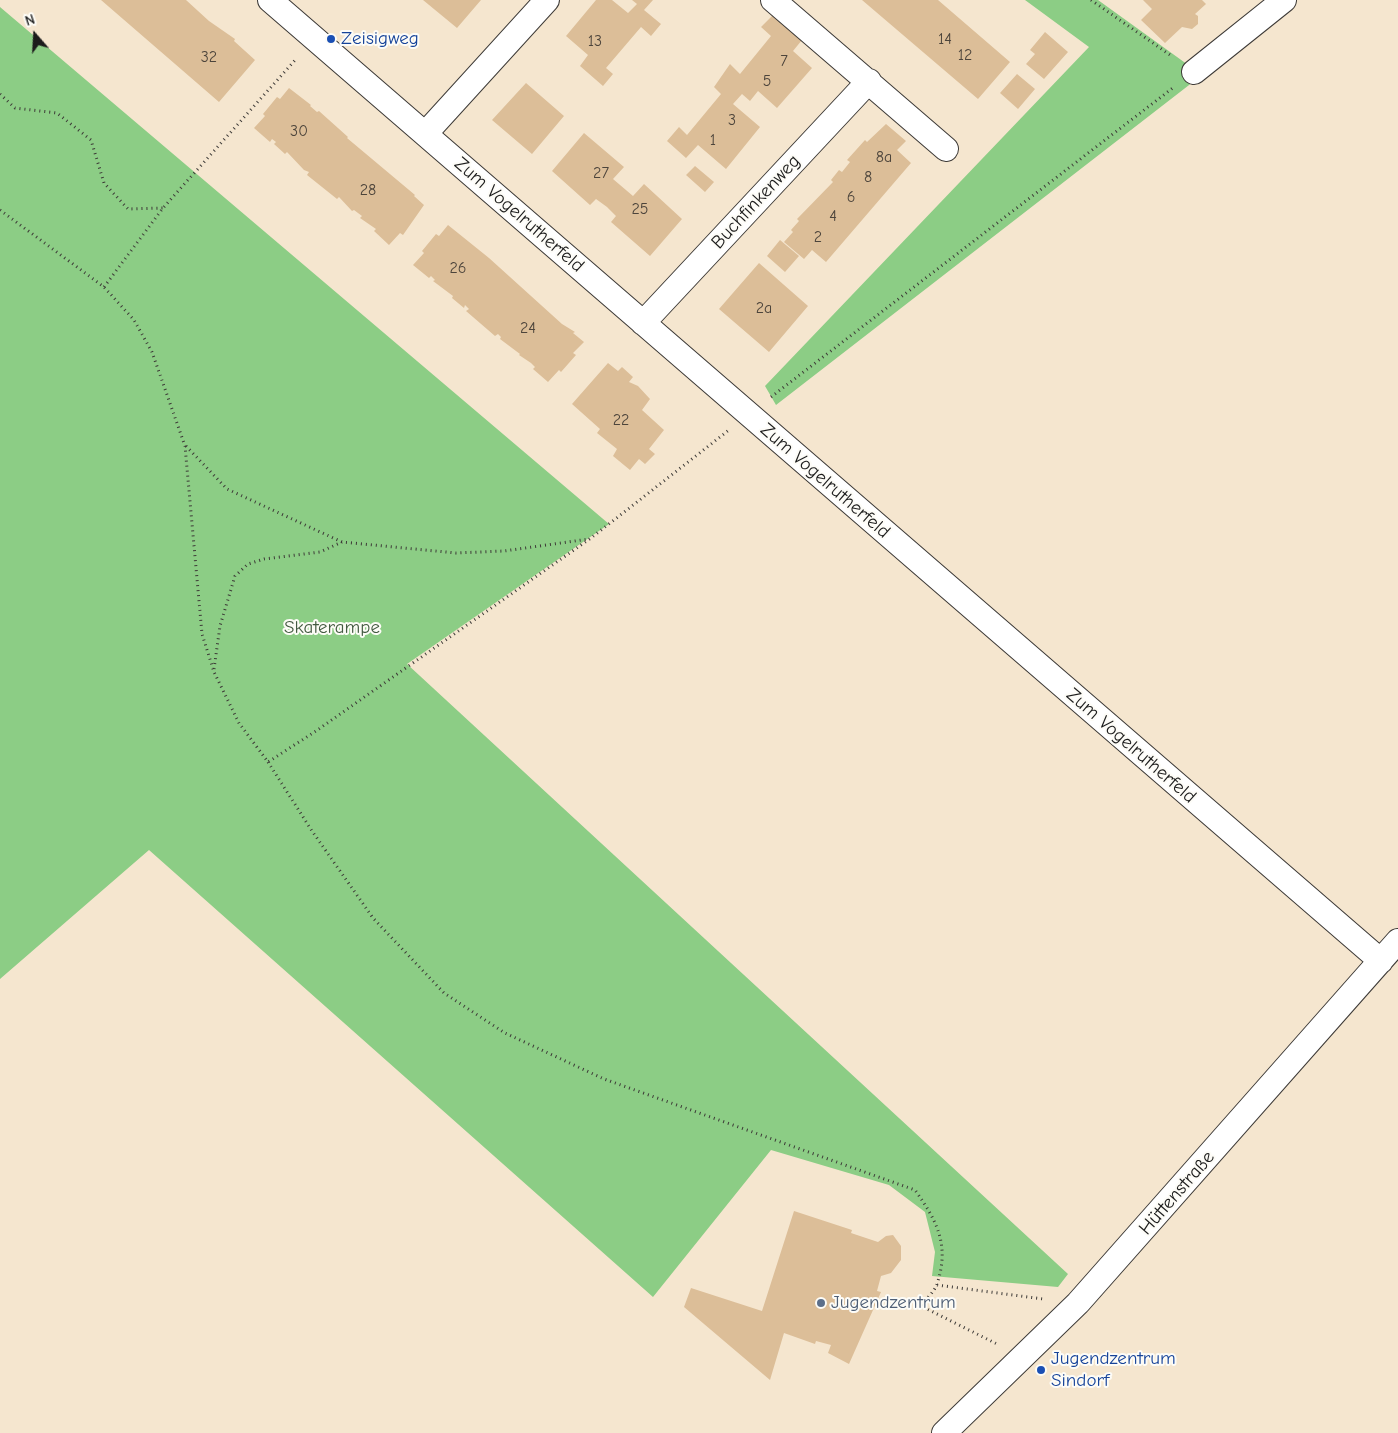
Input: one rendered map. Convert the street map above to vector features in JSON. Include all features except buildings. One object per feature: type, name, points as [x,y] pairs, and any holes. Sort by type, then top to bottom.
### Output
[{"type":"street","name":"Zum Vogelrutherfeld","points":[[270,0],[1381,961]]},
{"type":"street","points":[[425,134],[547,0]]},
{"type":"street","points":[[773,0],[946,149]]},
{"type":"street","points":[[1194,72],[1284,0]]},
{"type":"street","name":"Buchfinkenweg","points":[[643,323],[869,81]]},
{"type":"street","name":"Hüttenstraße","points":[[944,1433],[1078,1304],[1398,942]]},
{"type":"path","points":[[268,762],[364,698],[591,538],[1194,72],[1091,0]]},
{"type":"path","points":[[104,287],[163,208],[314,38]]},
{"type":"path","points":[[0,94],[16,108],[57,113],[91,140],[104,183],[128,208],[163,208]]},
{"type":"path","points":[[0,210],[104,287],[134,320],[152,352],[185,446],[202,634],[214,672],[239,723],[268,762],[312,831],[373,918],[444,993],[504,1033],[604,1079],[914,1190],[934,1217],[943,1245],[937,1286],[920,1306],[1024,1358]]},
{"type":"path","points":[[185,446],[227,489],[342,542],[456,553],[504,550],[591,538]]},
{"type":"path","points":[[214,672],[220,626],[235,576],[248,564],[264,559],[320,552],[342,542]]},
{"type":"path","points":[[937,1286],[1078,1304]]},
{"type":"green space","points":[[1025,0],[1098,0],[1202,75],[776,405],[765,386],[1089,47]]},
{"type":"green space","name":"Skaterampe","points":[[0,7],[609,524],[407,664],[1068,1274],[1058,1287],[932,1276],[935,1252],[925,1212],[889,1185],[771,1150],[653,1297],[149,850],[0,979]]},
{"type":"place","name":"Zeisigweg","points":[[331,39]]},
{"type":"place","name":"Jugendzentrum","points":[[821,1303]]},
{"type":"place","name":"Jugendzentrum Sindorf","points":[[1041,1370]]}]
